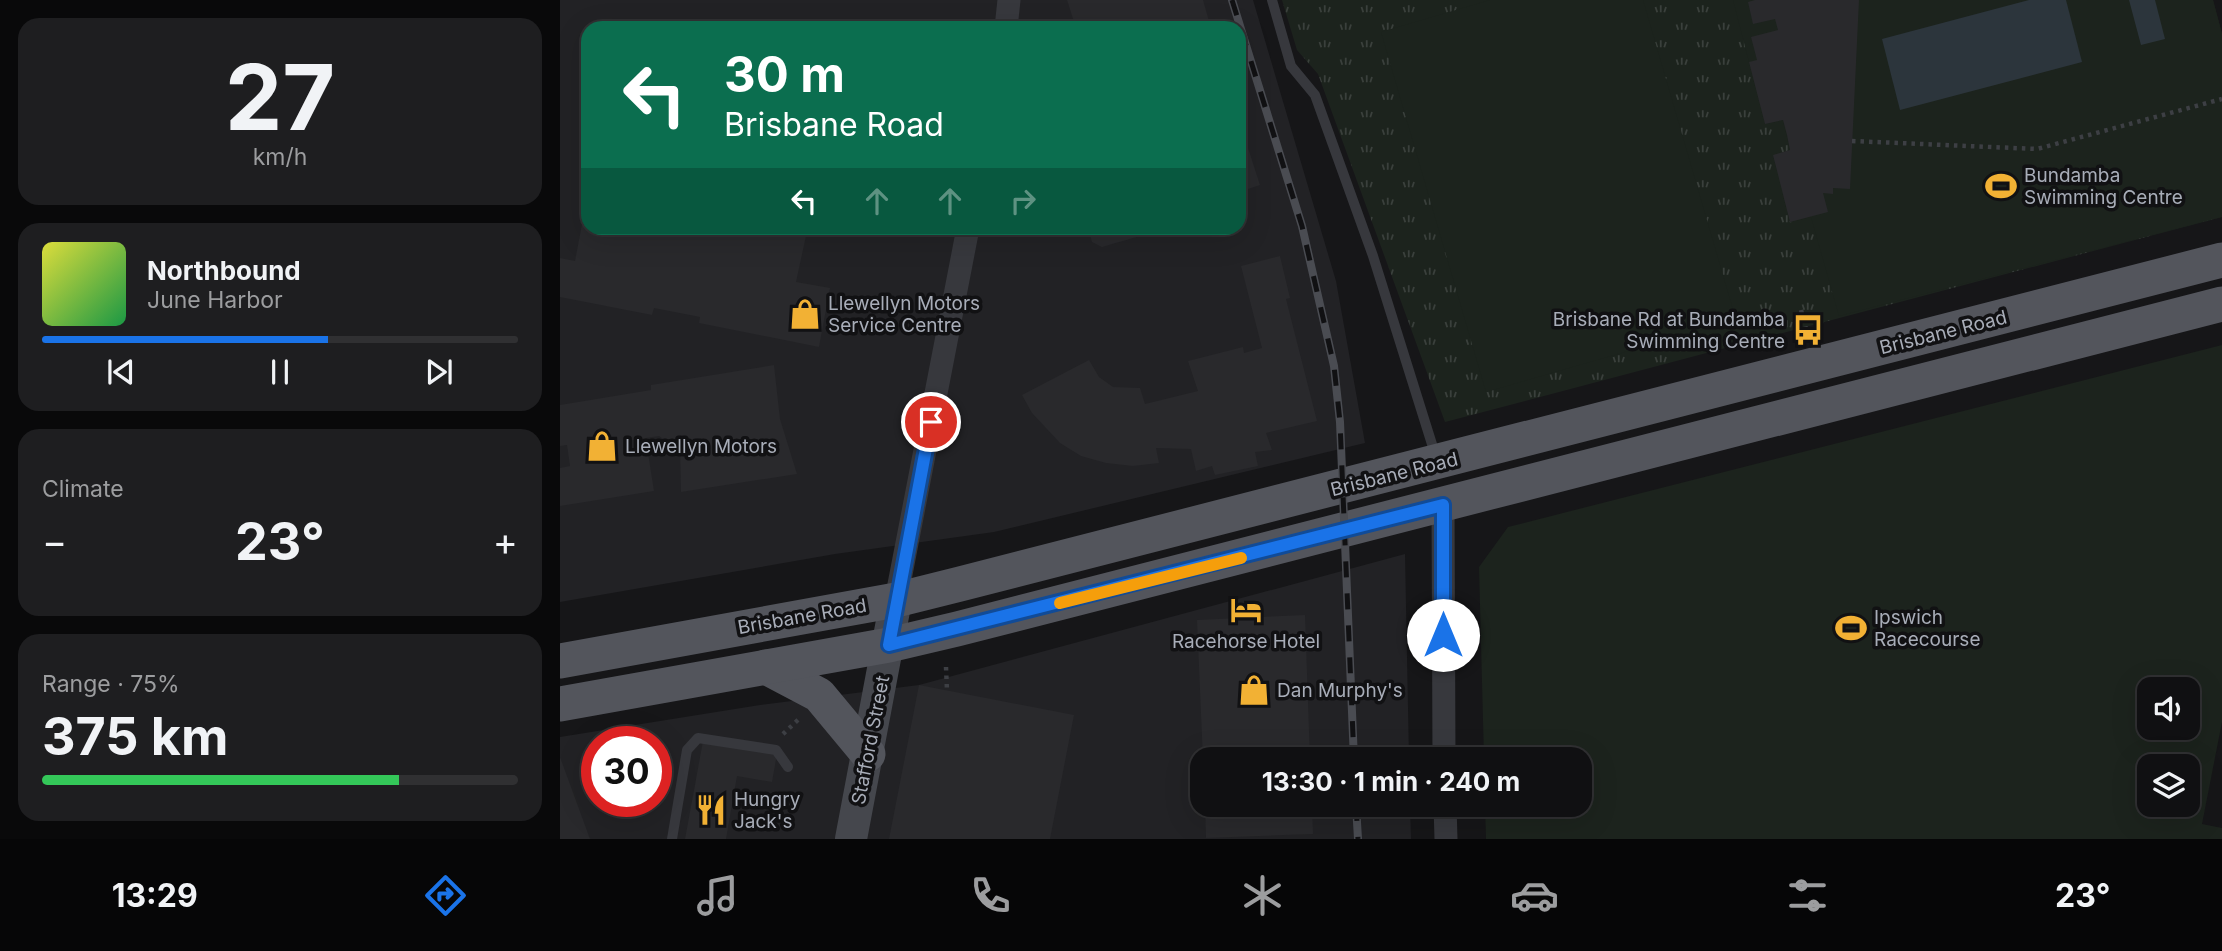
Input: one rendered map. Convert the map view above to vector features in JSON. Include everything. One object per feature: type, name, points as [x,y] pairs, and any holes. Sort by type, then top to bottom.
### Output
[{"type":"main road","name":"Brisbane Road","points":[[560,661],[896,600],[2222,260]]},
{"type":"main road","points":[[560,704],[889,645],[2222,304]]},
{"type":"main road","name":"Stafford Street","points":[[851,839],[896,600]]},
{"type":"main road","points":[[766,667],[819,695],[868,754]]},
{"type":"street","points":[[1007,21],[1009,0]]},
{"type":"street","points":[[896,600],[967,235]]},
{"type":"street","points":[[1443,505],[1444,747]]},
{"type":"street","points":[[1445,817],[1446,839]]},
{"type":"lane","points":[[1272,0],[1291,66],[1315,95],[1373,256],[1437,463]]},
{"type":"lane","points":[[672,839],[687,750],[692,743],[704,737],[770,749],[780,753],[788,767]]},
{"type":"path","points":[[1852,141],[2037,149],[2222,99]]},
{"type":"path","points":[[946,667],[947,691]]},
{"type":"path","points":[[770,749],[772,743],[808,711]]},
{"type":"shaded area","points":[[560,0],[1253,0],[1336,281],[1365,443],[994,532],[835,554],[560,602]]},
{"type":"shaded area","points":[[2029,0],[2066,0],[2082,62],[1900,110],[1882,39]]},
{"type":"shaded area","points":[[2129,0],[2155,0],[2165,39],[2141,45]]},
{"type":"shaded area","points":[[1405,554],[1409,747],[1190,747],[1190,817],[1410,817],[1411,839],[560,839],[560,737],[581,734],[581,817],[672,817],[672,726],[629,726],[760,705],[919,685]]},
{"type":"green space","points":[[1282,0],[2213,0],[2222,34],[2222,217],[1445,422],[1318,74],[1297,50]]},
{"type":"green space","points":[[1490,0],[1643,0],[1736,320],[1486,392],[1381,32]]},
{"type":"green space","name":"Bundamba Swimming Centre","points":[[1733,0],[2213,0],[2222,34],[2222,217],[1839,316],[1811,217],[1790,222],[1773,155],[1790,150],[1783,120],[1765,124]]},
{"type":"green space","name":"Ipswich Racecourse","points":[[2222,345],[2222,722],[2202,824],[2222,828],[2222,839],[1486,839],[1485,817],[1592,817],[1592,747],[1484,747],[1479,567],[1508,527]]},
{"type":"building","points":[[1067,0],[1203,0],[1209,21],[1074,21]]},
{"type":"building","points":[[1859,0],[1850,189],[1833,188],[1833,194],[1823,193],[1828,212],[1790,222],[1773,155],[1790,150],[1787,135],[1783,120],[1765,124],[1749,62],[1757,60],[1751,37],[1778,30],[1775,19],[1753,24],[1748,2]]},
{"type":"building","points":[[1246,142],[1260,185],[1246,190]]},
{"type":"building","points":[[581,230],[581,235],[806,236],[796,282],[830,288],[819,347],[699,323],[700,317],[654,308],[652,315],[560,297],[560,258],[575,261]]},
{"type":"building","points":[[1090,235],[1140,236],[1102,247],[1092,242]]},
{"type":"building","points":[[1280,256],[1290,298],[1286,299],[1317,421],[1266,433],[1272,450],[1255,452],[1258,466],[1215,475],[1212,466],[1196,471],[1191,449],[1156,448],[1159,463],[1133,466],[1106,463],[1081,456],[1060,443],[1032,413],[1022,395],[1089,360],[1099,377],[1113,387],[1140,388],[1145,404],[1198,391],[1188,361],[1243,347],[1244,353],[1262,348],[1241,266]]},
{"type":"building","points":[[774,365],[780,419],[797,474],[681,492],[680,446],[674,447],[659,436],[627,441],[629,457],[648,453],[654,491],[560,506],[560,468],[570,466],[567,445],[560,446],[560,405],[651,390],[651,385]]},
{"type":"building","name":"Dan Murphy's","points":[[1305,615],[1310,747],[1202,747],[1197,620]]},
{"type":"building","points":[[919,685],[1074,715],[1050,839],[889,839]]},
{"type":"building","name":"Hungry Jack's","points":[[703,741],[777,754],[772,782],[737,776],[726,839],[685,839]]},
{"type":"building","points":[[560,757],[590,839],[560,839]]},
{"type":"building","points":[[1205,817],[1312,817],[1313,834],[1206,838]]},
{"type":"railway","points":[[1232,0],[1239,21]]},
{"type":"railway","points":[[1246,45],[1302,226],[1334,366],[1340,422],[1353,747]]},
{"type":"railway","points":[[1357,817],[1358,839]]},
{"type":"slow traffic","points":[[1060,603],[1241,558]]},
{"type":"place","name":"Bundamba Swimming Centre","points":[[2001,186]]},
{"type":"place","name":"Llewellyn Motors Service Centre","points":[[805,314]]},
{"type":"place","name":"Brisbane Rd at Bundamba Swimming Centre","points":[[1808,330]]},
{"type":"place","name":"Llewellyn Motors","points":[[602,446]]},
{"type":"place","name":"Racehorse Hotel","points":[[1246,610]]},
{"type":"place","name":"Ipswich Racecourse","points":[[1851,628]]},
{"type":"place","name":"Dan Murphy's","points":[[1254,690]]},
{"type":"place","name":"Hungry Jack's","points":[[711,810]]},
{"type":"route","points":[[931,422],[889,645],[1443,505],[1443,635]]}]
